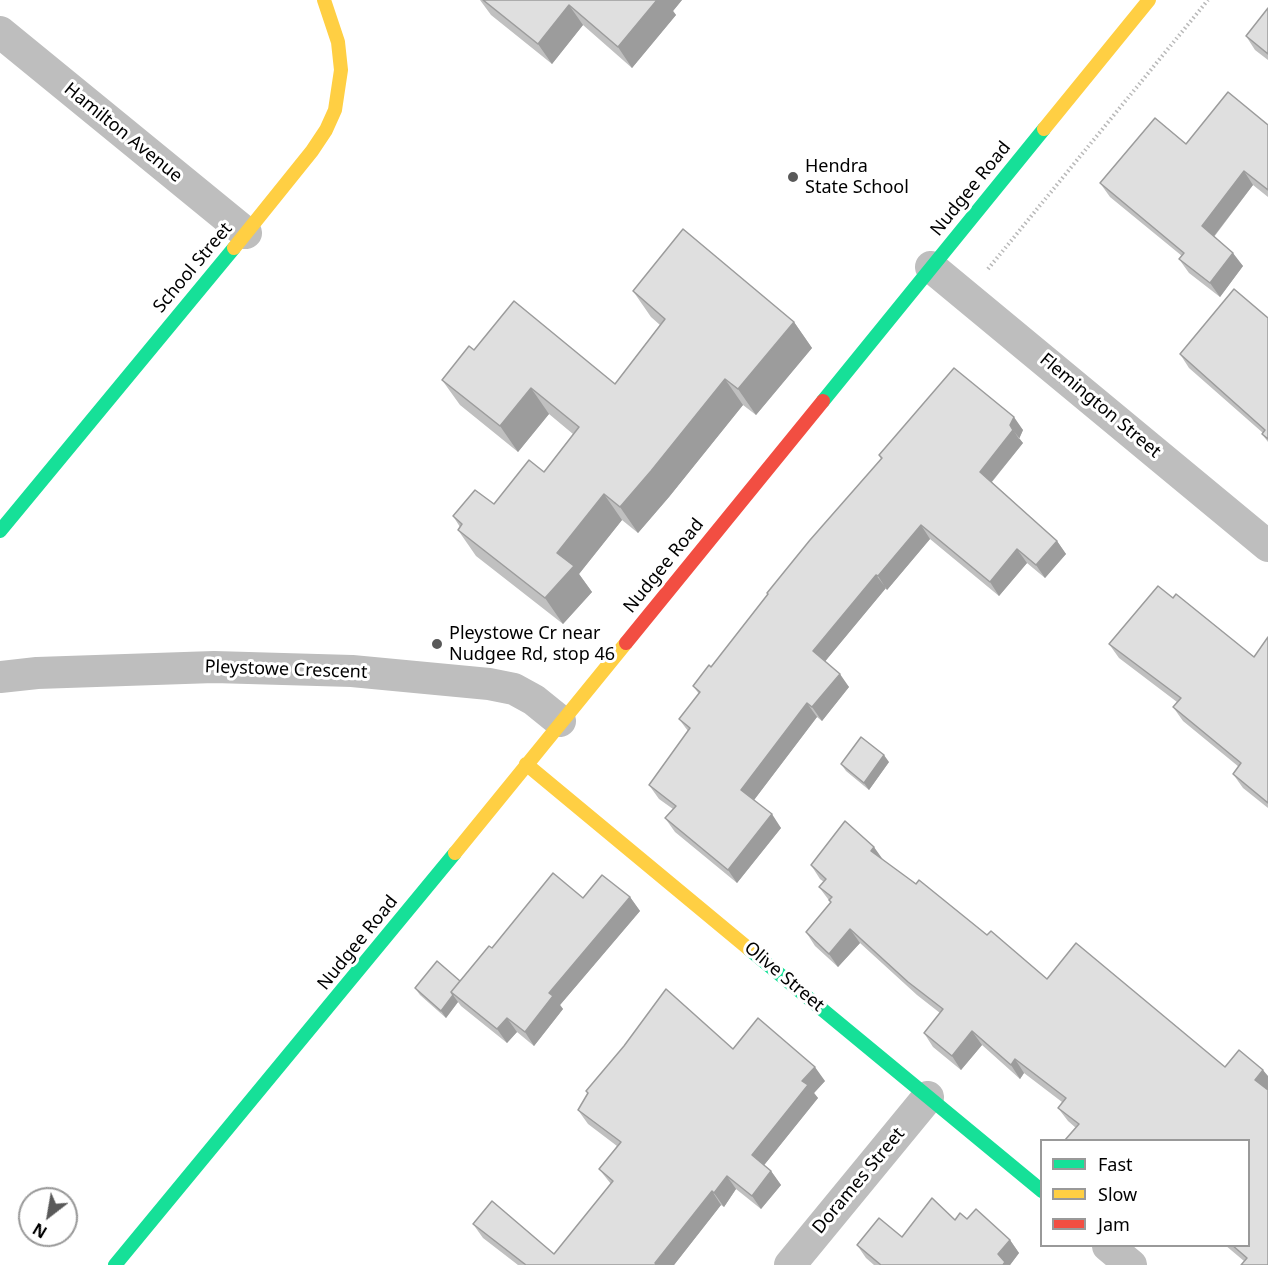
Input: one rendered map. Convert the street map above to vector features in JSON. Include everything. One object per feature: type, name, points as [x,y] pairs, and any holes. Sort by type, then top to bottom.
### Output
[{"type":"main road","name":"School Street","points":[[0,531],[246,233],[312,151],[326,130],[335,110],[340,88],[340,54],[324,0]]},
{"type":"main road","name":"Nudgee Road","points":[[115,1265],[353,978],[1149,0]]},
{"type":"main road","name":"Olive Street","points":[[526,764],[1040,1190]]},
{"type":"main road","points":[[129,1249],[143,1260]]},
{"type":"street","name":"Hamilton Avenue","points":[[0,32],[246,233]]},
{"type":"street","name":"Flemington Street","points":[[931,267],[1268,546]]},
{"type":"street","name":"Pleystowe Crescent","points":[[0,677],[37,673],[214,667],[352,671],[489,684],[514,689],[534,700],[561,721]]},
{"type":"street","name":"Dorames Street","points":[[790,1265],[928,1097]]},
{"type":"street","points":[[1110,1247],[1131,1265]]},
{"type":"path","points":[[988,269],[1208,0]]},
{"type":"building","points":[[483,0],[657,0],[618,47],[569,5],[538,44]]},
{"type":"building","points":[[1268,8],[1268,54],[1246,36]]},
{"type":"building","points":[[1228,92],[1268,125],[1268,190],[1244,171],[1202,226],[1233,253],[1210,283],[1179,259],[1184,253],[1100,183],[1155,118],[1186,144]]},
{"type":"building","points":[[683,229],[794,322],[738,389],[725,379],[620,507],[604,494],[557,553],[574,566],[545,598],[458,530],[462,524],[453,516],[475,490],[494,504],[529,460],[544,472],[579,427],[531,388],[500,426],[442,380],[469,346],[474,350],[514,301],[615,384],[665,319],[633,291]]},
{"type":"building","points":[[1234,289],[1268,318],[1268,439],[1262,434],[1265,430],[1180,354]]},
{"type":"building","points":[[954,368],[1014,417],[1010,425],[1013,430],[980,472],[1057,541],[1036,565],[1017,549],[990,582],[921,525],[813,651],[840,674],[812,707],[807,703],[741,790],[772,814],[728,870],[665,818],[676,806],[649,785],[690,728],[679,719],[700,692],[693,686],[709,665],[711,667],[810,540],[882,458],[879,455]]},
{"type":"building","points":[[1158,586],[1173,598],[1176,594],[1254,657],[1268,637],[1268,803],[1233,774],[1241,763],[1173,707],[1181,698],[1109,644]]},
{"type":"building","points":[[861,737],[884,755],[864,783],[841,764]]},
{"type":"building","points":[[845,821],[874,847],[871,851],[916,884],[919,880],[987,935],[991,931],[1047,979],[1076,943],[1225,1067],[1239,1050],[1263,1070],[1255,1080],[1268,1090],[1268,1265],[1241,1265],[1247,1258],[1234,1247],[1250,1247],[1250,1139],[1066,1139],[1079,1124],[1058,1108],[1066,1098],[1015,1059],[1011,1065],[972,1031],[952,1056],[924,1033],[943,1009],[908,982],[850,929],[829,954],[806,932],[831,902],[829,900],[832,897],[819,887],[826,879],[811,865]]},
{"type":"building","points":[[553,873],[583,898],[602,875],[630,897],[549,993],[553,996],[525,1032],[507,1018],[497,1029],[451,992],[489,946],[492,948]]},
{"type":"building","points":[[437,961],[460,981],[441,1011],[415,988]]},
{"type":"building","points":[[666,989],[733,1049],[758,1018],[815,1067],[802,1081],[808,1085],[752,1155],[771,1171],[752,1196],[727,1176],[714,1193],[712,1191],[655,1263],[657,1265],[526,1265],[473,1224],[492,1201],[554,1254],[613,1181],[599,1169],[621,1142],[578,1110],[588,1093],[586,1091],[624,1046]]},
{"type":"building","points":[[932,1198],[955,1220],[960,1213],[967,1219],[976,1209],[1010,1240],[998,1254],[1005,1262],[1003,1265],[881,1265],[857,1245],[879,1218],[902,1237]]},
{"type":"traffic: fast","points":[[823,401],[1044,129]]},
{"type":"traffic: fast","points":[[0,531],[234,248]]},
{"type":"traffic: fast","points":[[115,1265],[455,853]]},
{"type":"traffic: fast","points":[[749,949],[1040,1189]]},
{"type":"traffic: slow","points":[[234,248],[312,151],[326,130],[335,110],[341,70],[338,42],[324,0]]},
{"type":"traffic: slow","points":[[1044,129],[1149,0]]},
{"type":"traffic: slow","points":[[455,853],[626,643]]},
{"type":"traffic: slow","points":[[526,764],[749,949]]},
{"type":"traffic: jam","points":[[626,643],[823,401]]},
{"type":"place","name":"Hendra State School","points":[[793,177]]},
{"type":"place","name":"Pleystowe Cr near Nudgee Rd, stop 46","points":[[437,644]]}]
